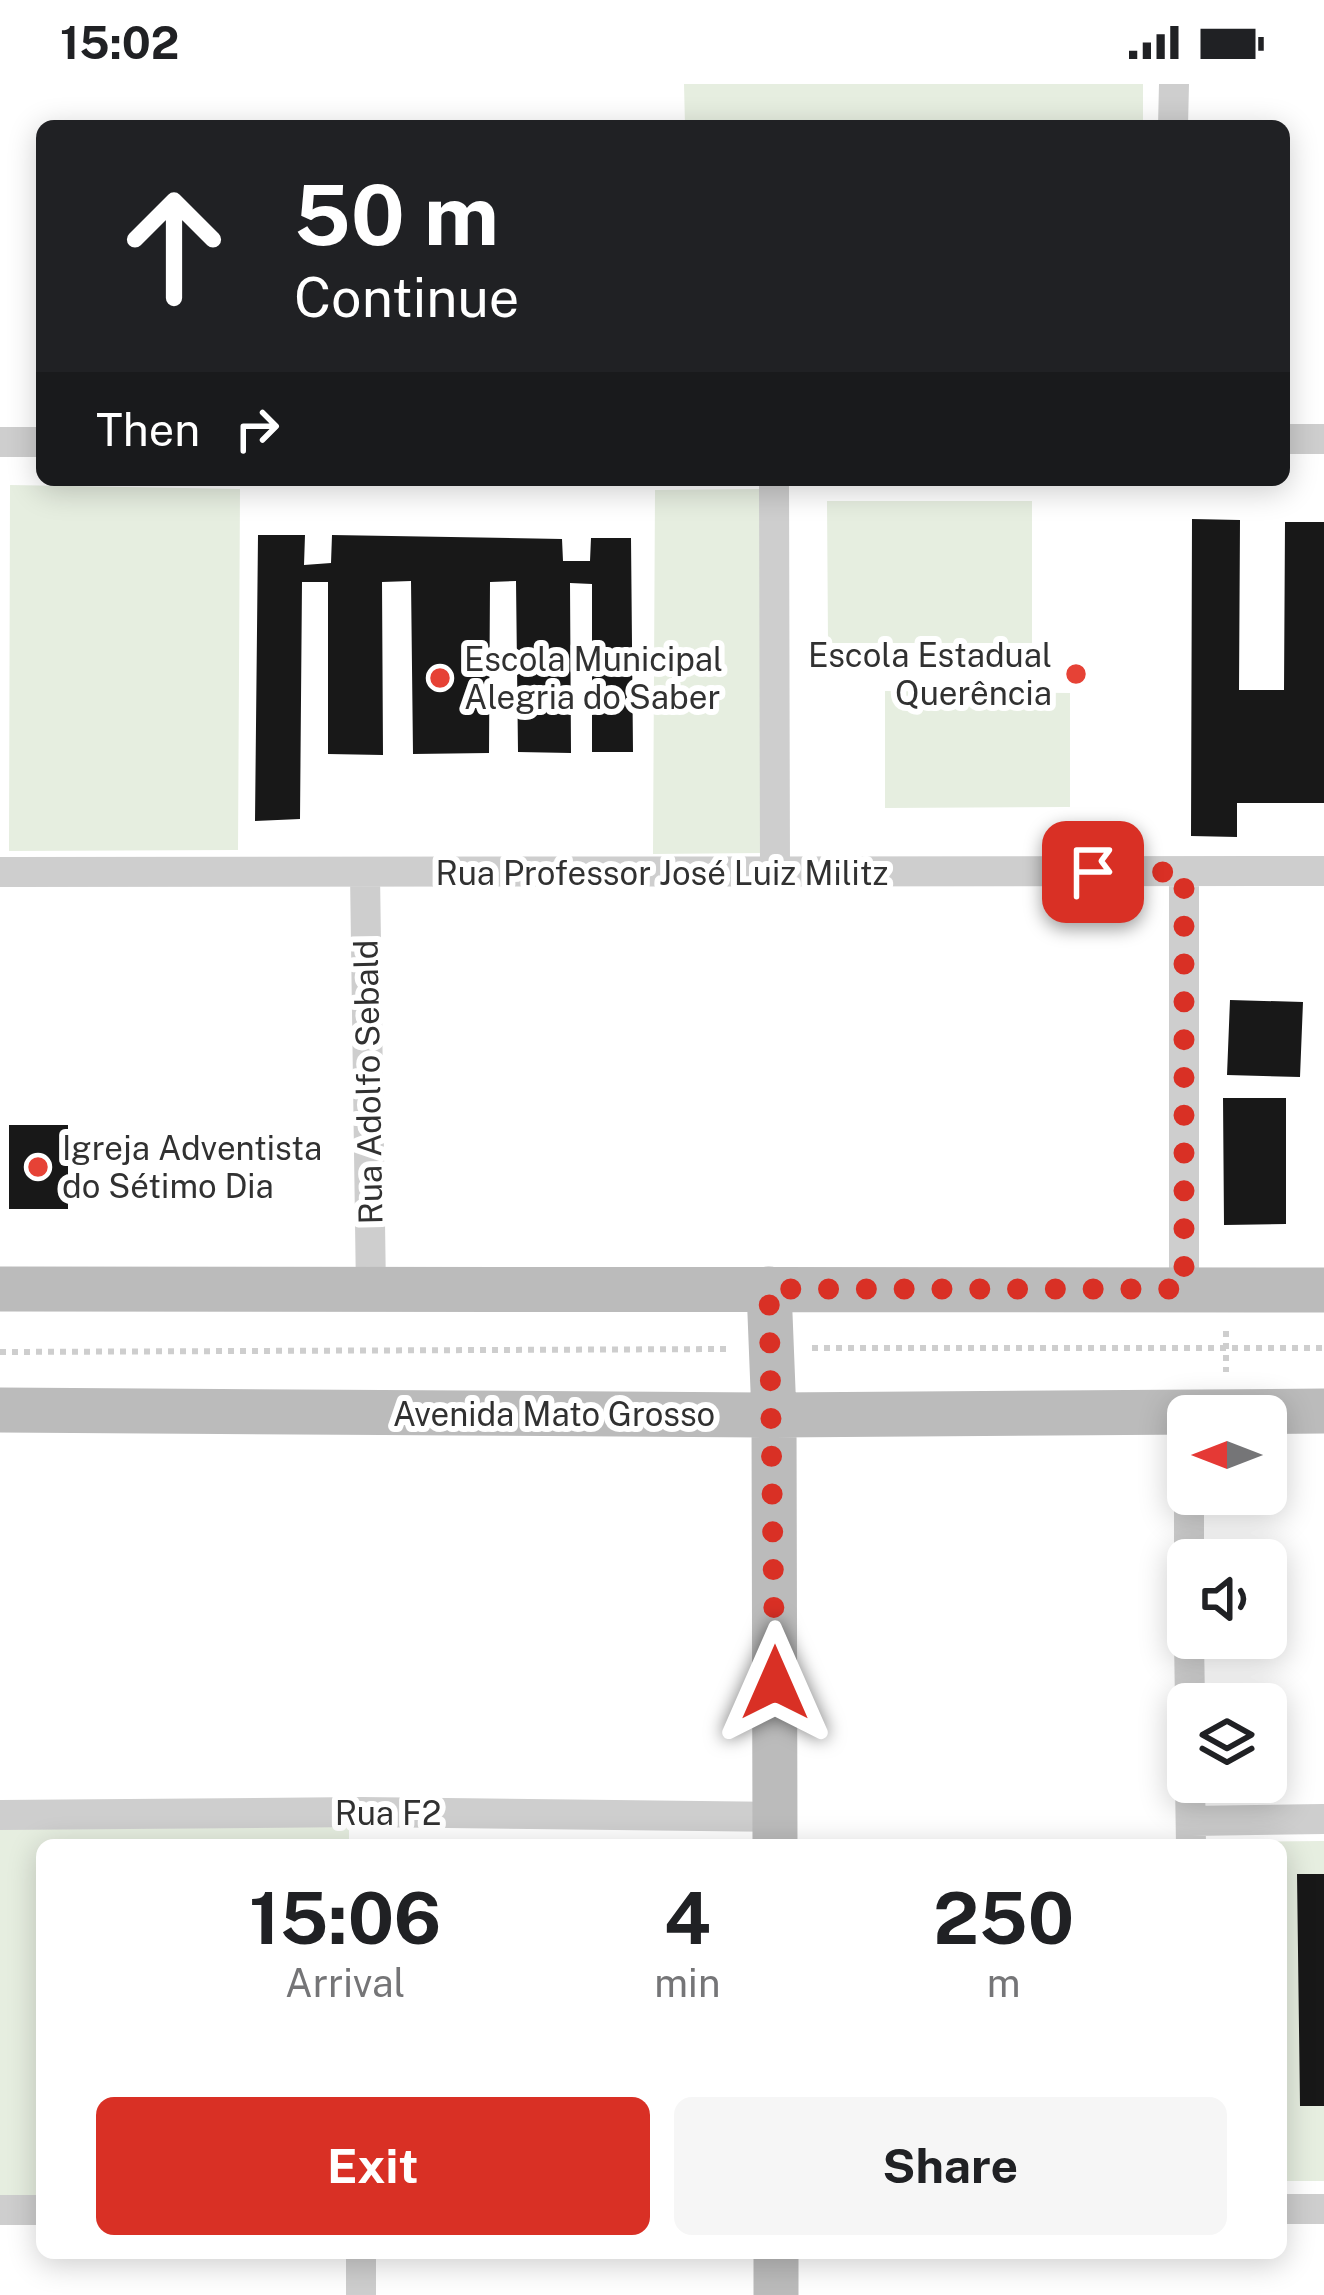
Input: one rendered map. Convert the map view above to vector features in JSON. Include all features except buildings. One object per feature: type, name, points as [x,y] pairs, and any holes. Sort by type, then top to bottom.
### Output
[{"type":"street","points":[[1174,84],[1174,120]]},
{"type":"street","points":[[1290,439],[1324,439]]},
{"type":"street","points":[[0,442],[36,442]]},
{"type":"street","points":[[774,486],[775,873]]},
{"type":"street","name":"Rua Professor José Luiz Militz","points":[[0,872],[1324,871]]},
{"type":"street","points":[[1184,872],[1205,1289]]},
{"type":"street","name":"Rua Adolfo Sebald","points":[[365,874],[370,1291]]},
{"type":"street","points":[[0,1289],[1324,1290]]},
{"type":"street","points":[[769,1289],[774,1415],[775,1831]]},
{"type":"street","name":"Avenida Mato Grosso","points":[[0,1410],[1167,1413]]},
{"type":"street","name":"Avenida Mato Grosso","points":[[1287,1412],[1324,1411]]},
{"type":"street","points":[[1190,1803],[1191,1833],[1324,1820]]},
{"type":"street","points":[[362,1813],[362,1839]]},
{"type":"street","name":"Rua F2","points":[[0,1815],[362,1813],[775,1831]]},
{"type":"street","points":[[1287,2209],[1324,2209]]},
{"type":"street","points":[[0,2210],[36,2210]]},
{"type":"street","points":[[361,2259],[361,2295]]},
{"type":"street","points":[[776,2259],[776,2295]]},
{"type":"path","points":[[1205,1289],[1226,1348],[1208,1395]]},
{"type":"path","points":[[0,1352],[1324,1348]]},
{"type":"shaded area","points":[[684,84],[1143,84],[1143,120],[685,120]]},
{"type":"shaded area","points":[[10,485],[240,489],[238,850],[9,851]]},
{"type":"shaded area","points":[[766,489],[764,853],[653,854],[655,490]]},
{"type":"shaded area","points":[[827,501],[1032,501],[1032,643],[828,643]]},
{"type":"shaded area","points":[[885,691],[1070,693],[1070,807],[885,808]]},
{"type":"shaded area","points":[[349,1826],[349,1839],[36,1839],[36,2196],[0,2196],[0,1827]]},
{"type":"shaded area","points":[[1287,1841],[1324,1841],[1324,2181],[1287,2181]]},
{"type":"place","name":"Escola Estadual Querência","points":[[1076,674]]},
{"type":"place","name":"Escola Municipal Alegria do Saber","points":[[440,678]]},
{"type":"place","name":"Igreja Adventista do Sétimo Dia","points":[[38,1167]]},
{"type":"route","points":[[775,1683],[769,1289],[1184,1289],[1184,872],[1093,872]]}]
